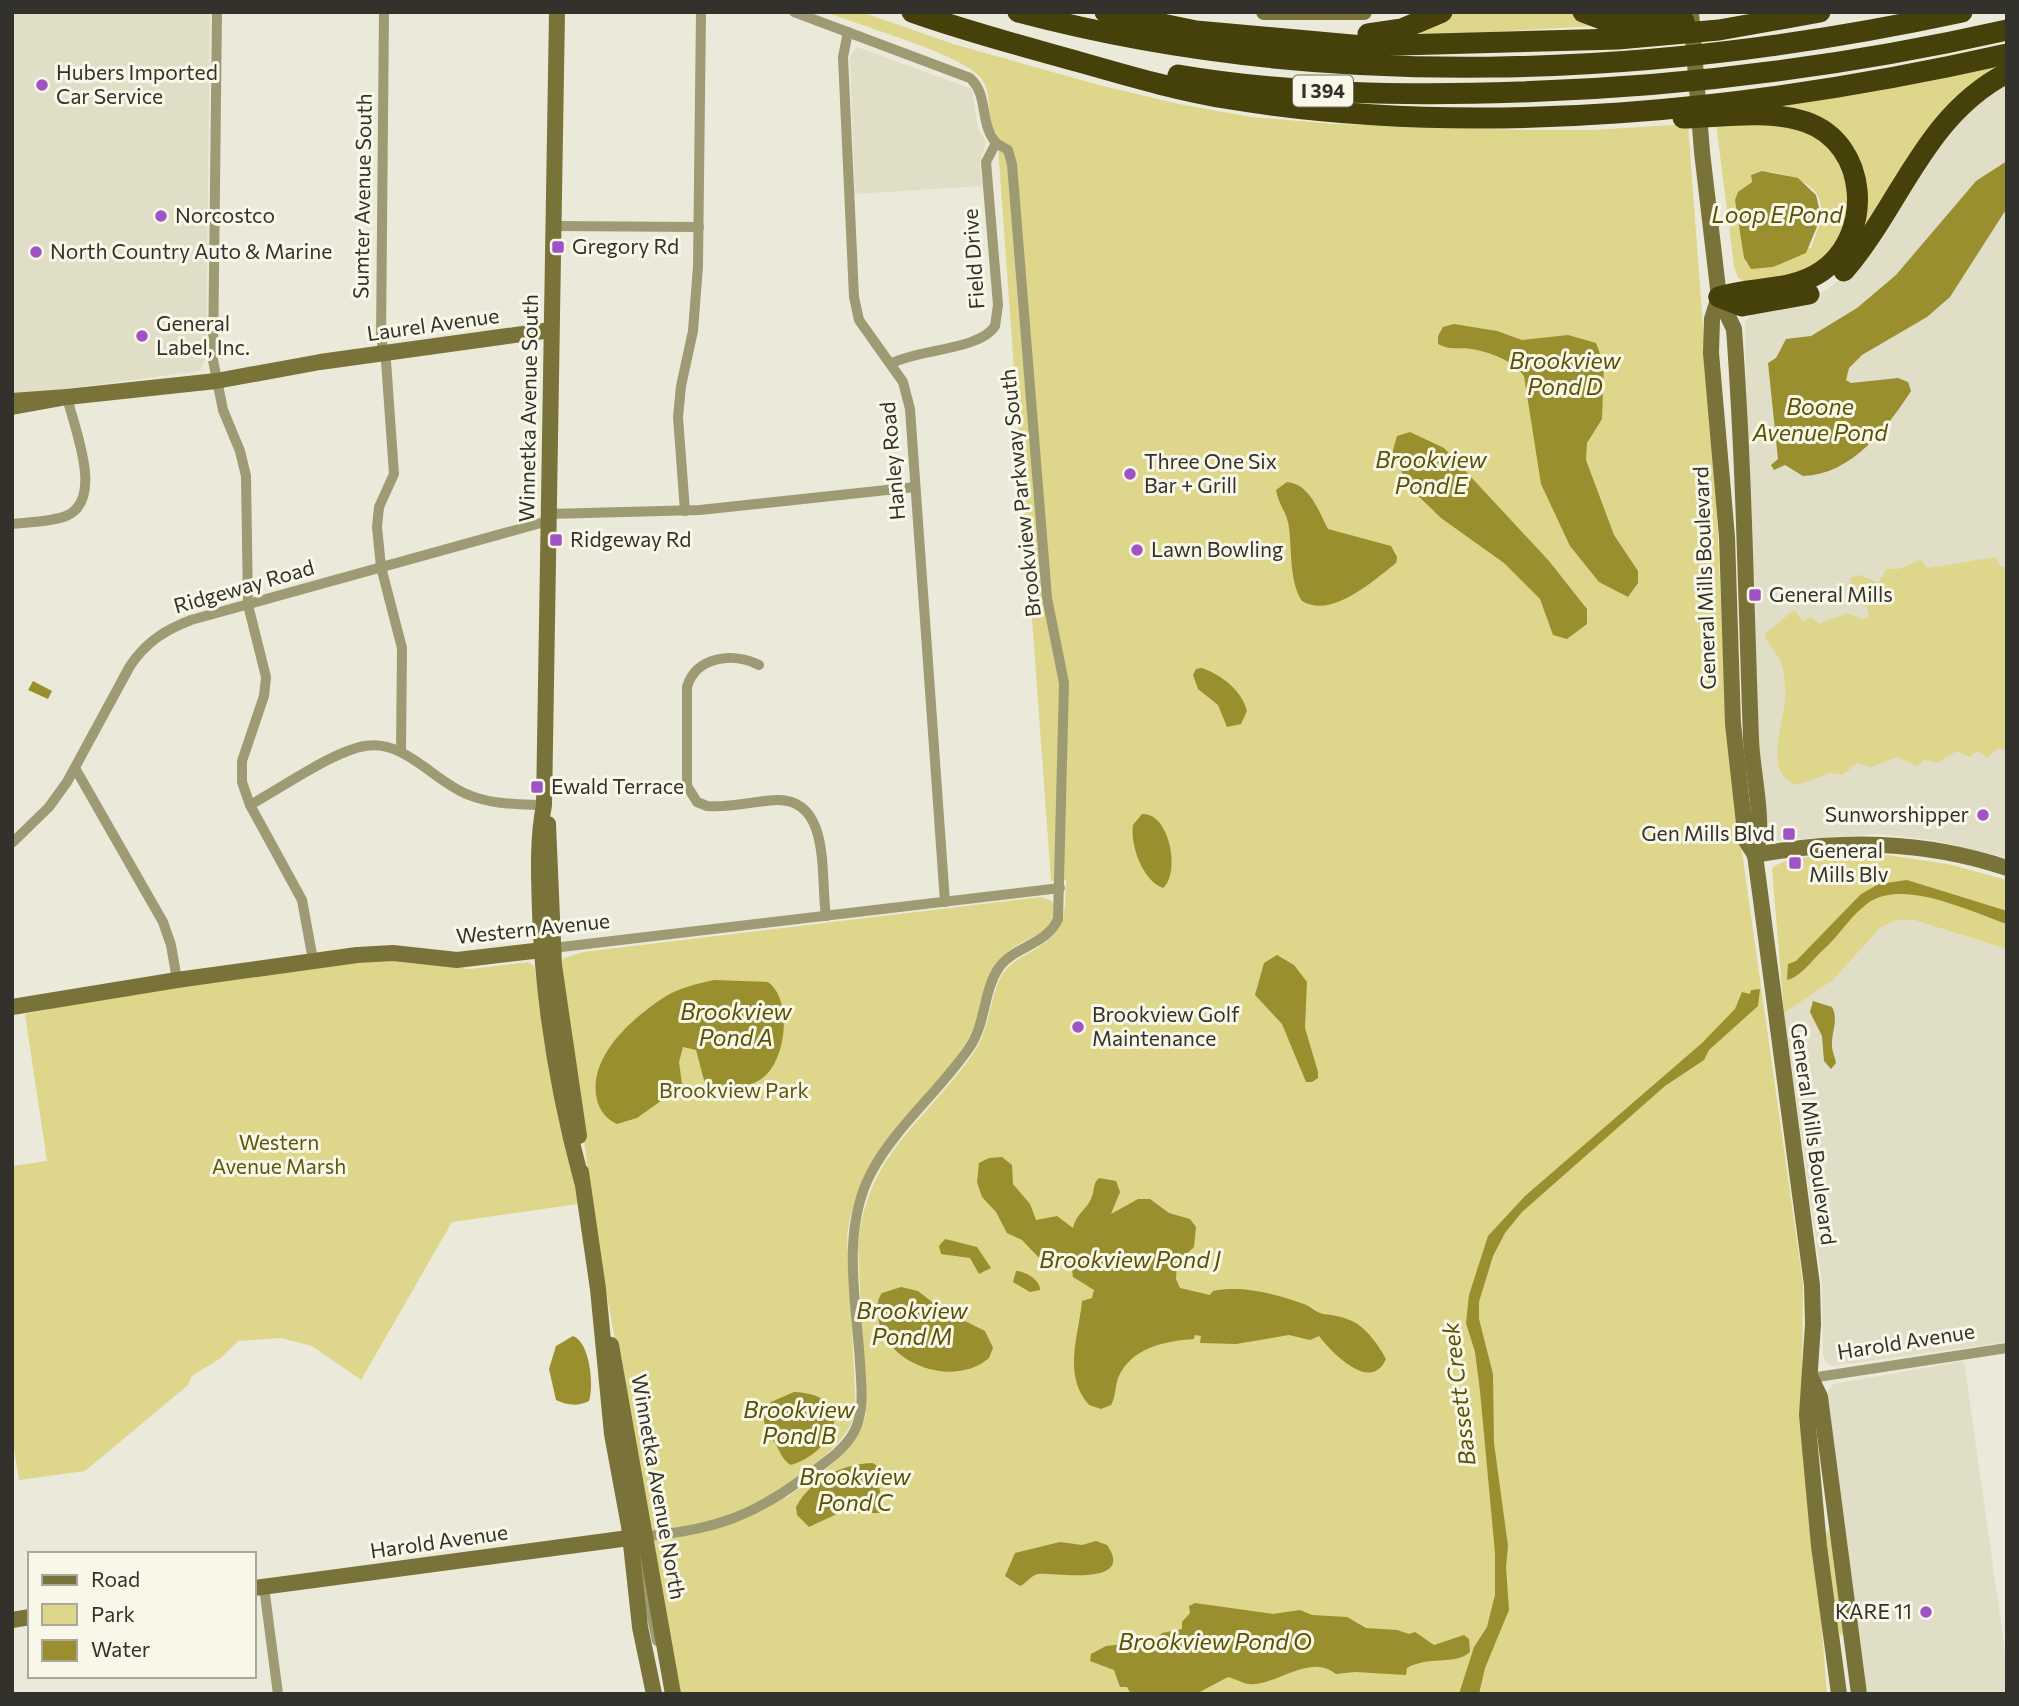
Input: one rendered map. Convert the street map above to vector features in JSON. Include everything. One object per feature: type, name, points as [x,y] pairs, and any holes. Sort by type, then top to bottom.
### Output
[{"type":"highway","name":"I 394","points":[[912,12],[980,35],[1198,78],[1323,91],[1477,94],[1723,78],[1888,54],[2007,30]]},
{"type":"highway","name":"I 394","points":[[1018,12],[1151,43],[1293,61],[1452,66],[1719,33],[1818,38],[1962,12]]},
{"type":"highway","points":[[1105,12],[1253,38],[1363,46],[1412,45],[1454,36],[1600,29],[1668,38],[1719,33],[1814,13]]},
{"type":"highway","points":[[1134,18],[1271,32],[1353,34],[1402,29],[1442,12]]},
{"type":"highway","points":[[1583,12],[1668,38]]},
{"type":"highway","points":[[980,35],[1155,83],[1242,101],[1394,115],[1551,115],[1725,109],[2007,54]]},
{"type":"highway","points":[[1719,297],[1742,306],[1807,295],[1829,284],[1852,262],[1942,124],[1975,93],[2007,73]]},
{"type":"highway","points":[[1719,297],[1739,290],[1795,284],[1822,271],[1849,240],[1855,226],[1858,205],[1853,169],[1842,151],[1825,133],[1792,118],[1725,109]]},
{"type":"street","points":[[217,12],[213,344],[216,377],[246,476],[248,605],[266,683],[241,768],[250,805],[302,900],[313,960]]},
{"type":"street","name":"Sumter Avenue South","points":[[384,12],[383,354],[394,474],[378,513],[381,567],[401,641],[401,751]]},
{"type":"street","name":"Winnetka Avenue South","points":[[547,949],[539,838],[544,805],[557,12]]},
{"type":"street","points":[[685,511],[679,408],[693,331],[699,227],[701,12]]},
{"type":"street","points":[[794,12],[963,74],[976,83],[982,97],[985,125],[996,143]]},
{"type":"street","points":[[1264,12],[1364,12]]},
{"type":"street","name":"General Mills Boulevard","points":[[1691,12],[1702,152],[1719,297],[1734,328],[1752,762],[1761,840],[1755,855]]},
{"type":"street","name":"Hanley Road","points":[[848,32],[843,57],[854,297],[859,320],[903,382],[909,410],[946,902]]},
{"type":"street","name":"Field Drive","points":[[892,363],[912,354],[979,339],[995,326],[998,305],[986,162],[996,143]]},
{"type":"street","name":"Brookview Parkway South","points":[[637,1537],[716,1525],[751,1513],[830,1458],[849,1440],[860,1412],[853,1243],[863,1191],[888,1145],[970,1047],[982,1022],[999,967],[1047,935],[1056,924],[1060,888],[1063,671],[1047,598],[1012,164],[1008,150],[996,143]]},
{"type":"street","points":[[552,226],[699,227]]},
{"type":"street","name":"General Mills Boulevard","points":[[1719,297],[1712,319],[1711,353],[1727,537],[1732,724],[1746,841],[1755,855],[1812,1285],[1808,1431],[1819,1546],[1839,1694]]},
{"type":"street","name":"Laurel Avenue","points":[[12,407],[67,397],[551,330]]},
{"type":"street","points":[[12,524],[66,516],[78,508],[85,496],[86,480],[67,397]]},
{"type":"street","name":"Laurel Avenue","points":[[12,401],[67,397]]},
{"type":"street","name":"Ridgeway Road","points":[[12,843],[48,807],[75,768],[130,666],[144,647],[178,625],[548,518],[685,511],[915,487]]},
{"type":"street","points":[[759,665],[739,657],[715,660],[701,664],[692,675],[687,687],[687,786],[697,802],[707,806],[780,800],[799,804],[808,811],[818,831],[826,916]]},
{"type":"street","points":[[250,805],[353,749],[374,745],[401,751],[466,794],[496,803],[544,805]]},
{"type":"street","points":[[75,768],[163,922],[171,945],[177,979]]},
{"type":"street","points":[[1755,855],[1798,847],[1878,843],[1957,854],[2007,868]]},
{"type":"street","name":"Western Avenue","points":[[12,1007],[177,979],[313,960],[393,953],[471,959],[1060,888]]},
{"type":"street","name":"Winnetka Avenue North","points":[[547,949],[556,1065],[582,1182],[598,1289],[606,1384],[673,1694]]},
{"type":"street","name":"Harold Avenue","points":[[1811,1378],[2007,1348]]},
{"type":"street","name":"General Mills Boulevard","points":[[1811,1378],[1820,1397],[1859,1694]]},
{"type":"street","name":"Winnetka Avenue North","points":[[637,1537],[640,1628],[654,1694]]},
{"type":"street","name":"Harold Avenue","points":[[259,1587],[637,1537]]},
{"type":"street","points":[[259,1587],[278,1694]]},
{"type":"shaded area","points":[[12,12],[210,12],[206,358],[200,371],[12,396]]},
{"type":"shaded area","points":[[857,47],[972,89],[978,129],[986,142],[980,161],[982,186],[855,194],[850,56]]},
{"type":"shaded area","points":[[2007,78],[2007,858],[1933,840],[1877,834],[1772,841],[1767,833],[1757,730],[1755,583],[1748,480],[1745,323],[1751,314],[1817,296],[1844,277],[1937,136]]},
{"type":"shaded area","points":[[1896,920],[1914,920],[2007,949],[2007,1342],[1832,1366],[1826,1362],[1823,1354],[1822,1281],[1784,1013],[1833,980],[1880,928]]},
{"type":"shaded area","points":[[1964,1361],[2007,1666],[2007,1694],[1866,1694],[1827,1392],[1834,1384]]},
{"type":"green space","name":"Brookview Park","points":[[825,12],[862,12],[953,44],[1099,85],[1179,104],[1251,117],[1335,124],[1521,130],[1592,130],[1688,124],[1717,515],[1726,719],[1735,802],[1803,1284],[1802,1384],[1827,1694],[679,1694],[597,1241],[561,964],[564,958],[583,952],[1041,897],[1052,901],[1054,913],[1051,922],[1046,929],[1011,949],[1004,956],[965,1044],[878,1153],[865,1177],[854,1204],[847,1236],[856,1412],[851,1425],[835,1446],[782,1487],[786,1498],[844,1453],[853,1442],[866,1415],[858,1245],[873,1185],[901,1140],[956,1077],[974,1052],[984,1032],[1003,973],[1057,931],[1065,905],[1066,880],[1051,881],[997,134],[991,121],[987,91],[981,78],[953,60],[909,41]]},
{"type":"green space","points":[[1452,12],[1571,12],[1595,26],[1421,36],[1421,28]]},
{"type":"green space","points":[[2007,62],[1855,240],[1840,141],[1753,111],[1933,80]]},
{"type":"green space","points":[[1790,122],[1831,145],[1853,199],[1837,246],[1807,272],[1746,282],[1738,278],[1734,266],[1716,123]],"holes":[[[1762,171],[1803,182],[1811,188],[1821,204],[1819,224],[1811,248],[1746,264],[1735,200],[1752,183],[1751,175]]]},
{"type":"green space","points":[[1995,557],[2001,567],[2007,565],[2007,751],[1999,748],[1987,758],[1978,751],[1969,757],[1957,751],[1937,763],[1924,760],[1917,766],[1897,757],[1871,767],[1857,763],[1842,775],[1830,773],[1797,785],[1786,778],[1777,757],[1785,702],[1784,676],[1779,659],[1765,634],[1794,610],[1803,621],[1811,617],[1819,624],[1847,613],[1862,619],[1869,617],[1867,607],[1851,600],[1856,587],[1851,584],[1850,578],[1859,575],[1879,583],[1886,569],[1898,569],[1921,560],[1928,568]]},
{"type":"green space","points":[[1887,855],[1948,864],[2007,880],[2007,949],[1914,920],[1896,920],[1880,928],[1833,980],[1784,1013],[1772,869],[1779,864],[1808,857]]},
{"type":"green space","name":"Western Avenue Marsh","points":[[390,961],[470,969],[528,962],[534,966],[578,1204],[452,1222],[361,1380],[312,1346],[281,1338],[238,1341],[221,1358],[192,1376],[188,1385],[85,1471],[19,1480],[12,1436],[12,1166],[47,1161],[25,1014],[149,990],[355,962]]},
{"type":"green space","points":[[1829,1530],[1844,1634],[1840,1635],[1834,1612],[1825,1536]]},
{"type":"water","name":"Boone Avenue Pond","points":[[2007,161],[2007,208],[1950,297],[1927,317],[1862,355],[1849,368],[1846,380],[1851,383],[1898,378],[1908,382],[1911,391],[1891,420],[1866,447],[1837,468],[1803,476],[1785,465],[1774,470],[1771,465],[1778,459],[1768,363],[1776,358],[1786,339],[1811,336],[1857,308],[1896,275],[1976,181]]},
{"type":"water","name":"Loop E Pond","points":[[1762,171],[1798,178],[1816,195],[1821,217],[1806,253],[1773,267],[1751,269],[1744,258],[1735,200],[1738,192],[1752,182],[1751,175]]},
{"type":"water","name":"Brookview Pond D","points":[[1454,324],[1497,331],[1522,340],[1568,335],[1596,343],[1604,364],[1602,419],[1587,443],[1586,460],[1614,535],[1638,571],[1638,583],[1628,597],[1599,582],[1570,546],[1541,484],[1524,376],[1513,365],[1493,355],[1438,344],[1438,336],[1443,327]]},
{"type":"water","name":"Brookview Pond E","points":[[1410,432],[1444,448],[1549,561],[1587,609],[1587,624],[1567,639],[1553,635],[1540,599],[1504,563],[1441,518],[1411,489],[1392,454],[1397,436]]},
{"type":"water","points":[[1287,482],[1308,493],[1328,529],[1391,546],[1397,557],[1396,563],[1364,588],[1339,602],[1314,605],[1302,601],[1293,575],[1288,523],[1276,490]]},
{"type":"water","points":[[1202,668],[1223,679],[1241,696],[1247,711],[1241,724],[1227,727],[1218,705],[1198,689],[1193,675],[1196,669]]},
{"type":"water","points":[[33,681],[52,691],[48,699],[28,690]]},
{"type":"water","points":[[1142,814],[1159,822],[1169,844],[1171,869],[1163,888],[1149,878],[1136,852],[1133,825]]},
{"type":"water","points":[[1907,880],[2007,911],[2007,924],[1936,899],[1899,894],[1882,896],[1862,908],[1807,967],[1787,980],[1788,964],[1796,961],[1861,894],[1879,884]]},
{"type":"water","points":[[1277,955],[1294,965],[1307,982],[1305,1028],[1318,1072],[1318,1078],[1312,1082],[1306,1082],[1282,1024],[1255,995],[1264,963]]},
{"type":"water","name":"Brookview Pond A","points":[[714,980],[768,982],[776,990],[781,1001],[784,1028],[778,1055],[772,1067],[753,1084],[713,1092],[705,1084],[696,1050],[683,1047],[679,1062],[682,1084],[679,1088],[637,1118],[617,1124],[610,1120],[598,1104],[596,1084],[599,1069],[614,1041],[625,1028],[663,998],[681,989]]},
{"type":"water","points":[[1760,989],[1758,1006],[1709,1050],[1704,1060],[1665,1086],[1522,1212],[1505,1233],[1493,1256],[1479,1302],[1479,1319],[1493,1374],[1494,1443],[1508,1546],[1506,1567],[1509,1610],[1485,1668],[1479,1694],[1459,1694],[1474,1647],[1487,1627],[1495,1595],[1495,1553],[1480,1391],[1475,1352],[1466,1323],[1469,1295],[1488,1236],[1525,1196],[1702,1043],[1735,1009],[1742,992],[1750,994],[1751,990]]},
{"type":"water","points":[[1813,1001],[1832,1007],[1834,1012],[1832,1046],[1836,1063],[1831,1069],[1824,1061],[1822,1036],[1810,1012]]},
{"type":"water","name":"Brookview Pond J","points":[[1002,1157],[1012,1165],[1013,1184],[1030,1204],[1036,1220],[1057,1216],[1073,1228],[1076,1219],[1091,1199],[1097,1180],[1099,1178],[1116,1181],[1120,1192],[1111,1214],[1138,1199],[1150,1199],[1169,1213],[1190,1219],[1196,1227],[1194,1247],[1177,1263],[1176,1279],[1180,1288],[1210,1295],[1213,1291],[1224,1289],[1248,1290],[1304,1304],[1321,1313],[1359,1325],[1373,1339],[1386,1359],[1379,1369],[1362,1371],[1342,1360],[1319,1336],[1310,1340],[1289,1335],[1236,1344],[1200,1343],[1201,1336],[1195,1335],[1194,1339],[1160,1344],[1140,1353],[1131,1360],[1118,1378],[1111,1405],[1101,1409],[1089,1405],[1076,1381],[1074,1354],[1082,1301],[1092,1298],[1094,1290],[1073,1277],[1070,1262],[1063,1254],[1059,1252],[1052,1260],[1042,1261],[1022,1240],[1007,1233],[996,1212],[982,1197],[977,1182],[979,1163],[989,1158]]},
{"type":"water","points":[[945,1239],[977,1247],[991,1268],[979,1274],[970,1258],[941,1254],[939,1246]]},
{"type":"water","points":[[1016,1271],[1035,1279],[1040,1290],[1030,1292],[1013,1282]]},
{"type":"water","name":"Brookview Pond M","points":[[901,1287],[918,1291],[941,1309],[985,1331],[993,1348],[989,1358],[974,1367],[938,1371],[920,1366],[904,1357],[891,1346],[882,1331],[877,1308],[882,1293]]},
{"type":"water","points":[[573,1336],[579,1340],[587,1355],[591,1375],[589,1401],[576,1405],[556,1400],[549,1369],[556,1346]]},
{"type":"water","name":"Brookview Pond B","points":[[794,1392],[814,1395],[827,1403],[833,1413],[834,1424],[829,1437],[820,1448],[791,1465],[783,1458],[768,1432],[764,1418],[771,1402]]},
{"type":"water","name":"Brookview Pond C","points":[[873,1463],[884,1471],[883,1483],[879,1487],[884,1508],[881,1513],[839,1513],[809,1527],[797,1515],[796,1507],[802,1497],[819,1481],[850,1466]]},
{"type":"water","points":[[1096,1541],[1107,1545],[1113,1559],[1111,1567],[1102,1573],[1038,1574],[1020,1586],[1005,1576],[1015,1553],[1060,1542],[1082,1545]]},
{"type":"water","name":"Brookview Pond O","points":[[1195,1603],[1273,1614],[1300,1610],[1312,1615],[1347,1617],[1366,1628],[1397,1630],[1409,1634],[1415,1632],[1434,1645],[1464,1635],[1469,1639],[1470,1652],[1457,1659],[1415,1664],[1407,1668],[1406,1675],[1355,1672],[1336,1674],[1317,1667],[1297,1670],[1255,1684],[1228,1677],[1196,1694],[1131,1694],[1127,1687],[1120,1687],[1114,1670],[1090,1661],[1091,1654],[1106,1646],[1133,1643],[1139,1648],[1147,1648],[1162,1633],[1182,1629],[1182,1622],[1190,1613],[1189,1606]]},
{"type":"place","name":"Hubers Imported Car Service","points":[[42,85]]},
{"type":"place","name":"Norcostco","points":[[161,216]]},
{"type":"place","name":"Gregory Rd","points":[[558,247]]},
{"type":"place","name":"North Country Auto & Marine","points":[[36,252]]},
{"type":"place","name":"General Label, Inc.","points":[[142,336]]},
{"type":"place","name":"Three One Six Bar + Grill","points":[[1130,474]]},
{"type":"place","name":"Ridgeway Rd","points":[[556,540]]},
{"type":"place","name":"Lawn Bowling","points":[[1137,550]]},
{"type":"place","name":"General Mills","points":[[1755,595]]},
{"type":"place","name":"Ewald Terrace","points":[[537,787]]},
{"type":"place","name":"Sunworshipper","points":[[1983,815]]},
{"type":"place","name":"Gen Mills Blvd","points":[[1789,834]]},
{"type":"place","name":"General Mills Blv","points":[[1795,863]]},
{"type":"place","name":"Brookview Golf Maintenance","points":[[1078,1027]]},
{"type":"place","name":"KARE 11","points":[[1926,1612]]},
{"type":"water label","name":"Bassett Creek","points":[[1459,1394]]}]
